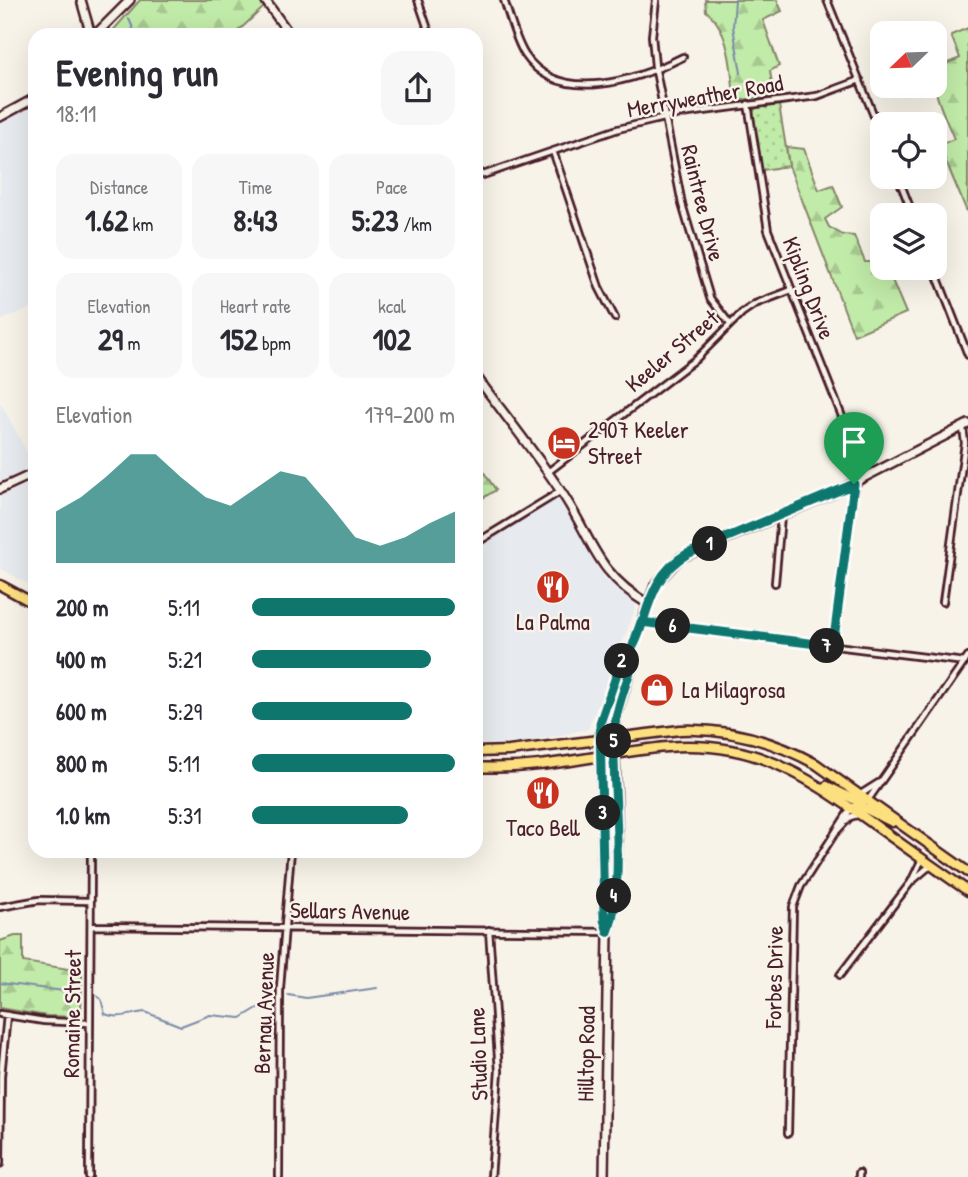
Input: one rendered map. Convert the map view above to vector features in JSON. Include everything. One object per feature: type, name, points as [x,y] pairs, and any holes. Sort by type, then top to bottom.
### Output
[{"type":"main road","points":[[81,0],[91,28]]},
{"type":"main road","points":[[100,28],[130,0]]},
{"type":"main road","points":[[265,0],[284,28]]},
{"type":"main road","points":[[0,117],[28,102]]},
{"type":"main road","points":[[483,385],[561,491],[606,571],[618,584],[648,604]]},
{"type":"main road","points":[[630,654],[659,579],[680,558],[854,484],[965,426]]},
{"type":"main road","points":[[0,489],[28,476]]},
{"type":"main road","points":[[0,586],[28,600]]},
{"type":"main road","name":"Hilltop Road","points":[[604,1177],[608,932],[612,920],[615,874],[614,738],[616,717],[633,663],[630,654],[622,659],[603,713],[601,740],[604,920],[608,932]]},
{"type":"main road","points":[[483,752],[695,730],[744,736],[803,757],[968,872]]},
{"type":"main road","points":[[483,767],[512,767],[678,747],[721,748],[760,756],[855,800],[868,800]]},
{"type":"main road","points":[[808,778],[968,891]]},
{"type":"main road","points":[[851,808],[865,808],[910,831]]},
{"type":"street","points":[[418,0],[427,28]]},
{"type":"street","points":[[504,0],[527,57],[553,78],[572,85],[589,85],[655,71],[683,57]]},
{"type":"street","name":"Raintree Drive","points":[[656,0],[652,36],[655,71],[693,249],[710,298],[730,324]]},
{"type":"street","points":[[827,0],[873,112]]},
{"type":"street","name":"Merryweather Road","points":[[483,175],[618,129],[664,118],[748,104],[817,96],[860,80]]},
{"type":"street","name":"Kipling Drive","points":[[748,104],[768,230],[866,477]]},
{"type":"street","points":[[553,151],[599,288],[615,318]]},
{"type":"street","points":[[939,280],[968,355]]},
{"type":"street","name":"Keeler Street","points":[[548,472],[696,359],[730,324],[755,304],[790,291]]},
{"type":"street","points":[[943,602],[965,443],[965,426]]},
{"type":"street","points":[[833,646],[854,484]]},
{"type":"street","points":[[483,538],[561,491]]},
{"type":"street","points":[[775,583],[780,516]]},
{"type":"street","points":[[641,622],[966,660],[868,800]]},
{"type":"street","points":[[859,794],[880,781]]},
{"type":"street","name":"Forbes Drive","points":[[788,1133],[793,907],[797,893],[851,808]]},
{"type":"street","name":"Forbes Drive","points":[[834,834],[850,817],[860,814]]},
{"type":"street","name":"Romaine Street","points":[[89,1177],[91,858]]},
{"type":"street","name":"Bernau Avenue","points":[[279,1177],[280,987],[290,858]]},
{"type":"street","points":[[840,975],[911,882],[922,859]]},
{"type":"street","points":[[911,882],[931,865]]},
{"type":"street","points":[[0,907],[38,900],[90,901]]},
{"type":"street","name":"Sellars Avenue","points":[[91,926],[608,932]]},
{"type":"street","name":"Studio Lane","points":[[489,930],[499,1071],[491,1177]]},
{"type":"street","points":[[0,1014],[89,1023]]},
{"type":"street","points":[[0,1164],[1,1076],[7,1015]]},
{"type":"shaded area","points":[[28,110],[28,309],[0,321],[0,124]]},
{"type":"shaded area","points":[[0,402],[28,454],[28,470],[0,482]]},
{"type":"shaded area","points":[[28,484],[28,584],[0,568],[0,496]]},
{"type":"shaded area","points":[[558,498],[605,579],[636,604],[588,729],[527,742],[483,745],[483,544]]},
{"type":"green space","points":[[140,0],[258,0],[264,7],[242,28],[115,28]]},
{"type":"green space","points":[[705,0],[777,0],[782,11],[763,20],[779,66],[770,71],[774,96],[734,101],[731,65],[725,40],[714,19],[706,11]]},
{"type":"green space","points":[[968,28],[968,214],[947,164],[947,142],[954,139],[947,121],[947,112],[943,112],[938,98],[947,98],[947,64],[960,58],[951,35]]},
{"type":"green space","points":[[779,105],[789,166],[762,170],[753,112],[756,108]]},
{"type":"green space","points":[[786,147],[804,149],[819,190],[833,185],[842,207],[825,219],[829,227],[843,235],[854,236],[865,262],[870,262],[870,280],[892,280],[906,313],[854,335],[789,166]]},
{"type":"green space","points":[[483,471],[496,490],[483,498]]},
{"type":"green space","points":[[23,936],[23,962],[82,971],[81,1017],[47,1016],[0,1008],[0,941]]},
{"type":"waterway","points":[[735,0],[733,27],[741,73]]},
{"type":"waterway","points":[[129,19],[133,28]]},
{"type":"waterway","points":[[0,983],[80,993]]},
{"type":"waterway","points":[[288,995],[306,998],[377,988]]},
{"type":"waterway","points":[[97,996],[101,999],[105,1014],[110,1016],[145,1012],[181,1026],[210,1015],[241,1018],[271,1000]]},
{"type":"place","name":"2907 Keeler Street","points":[[564,443]]},
{"type":"place","name":"La Palma","points":[[553,587]]},
{"type":"place","name":"La Milagrosa","points":[[657,690]]},
{"type":"place","name":"Taco Bell","points":[[543,793]]},
{"type":"route","points":[[854,484],[687,554],[669,567],[655,586],[641,622],[630,654],[622,659],[600,723],[603,768],[602,874],[604,920],[608,932],[612,920],[615,874],[615,723],[633,663],[630,654],[641,622],[833,646],[854,484]]}]
